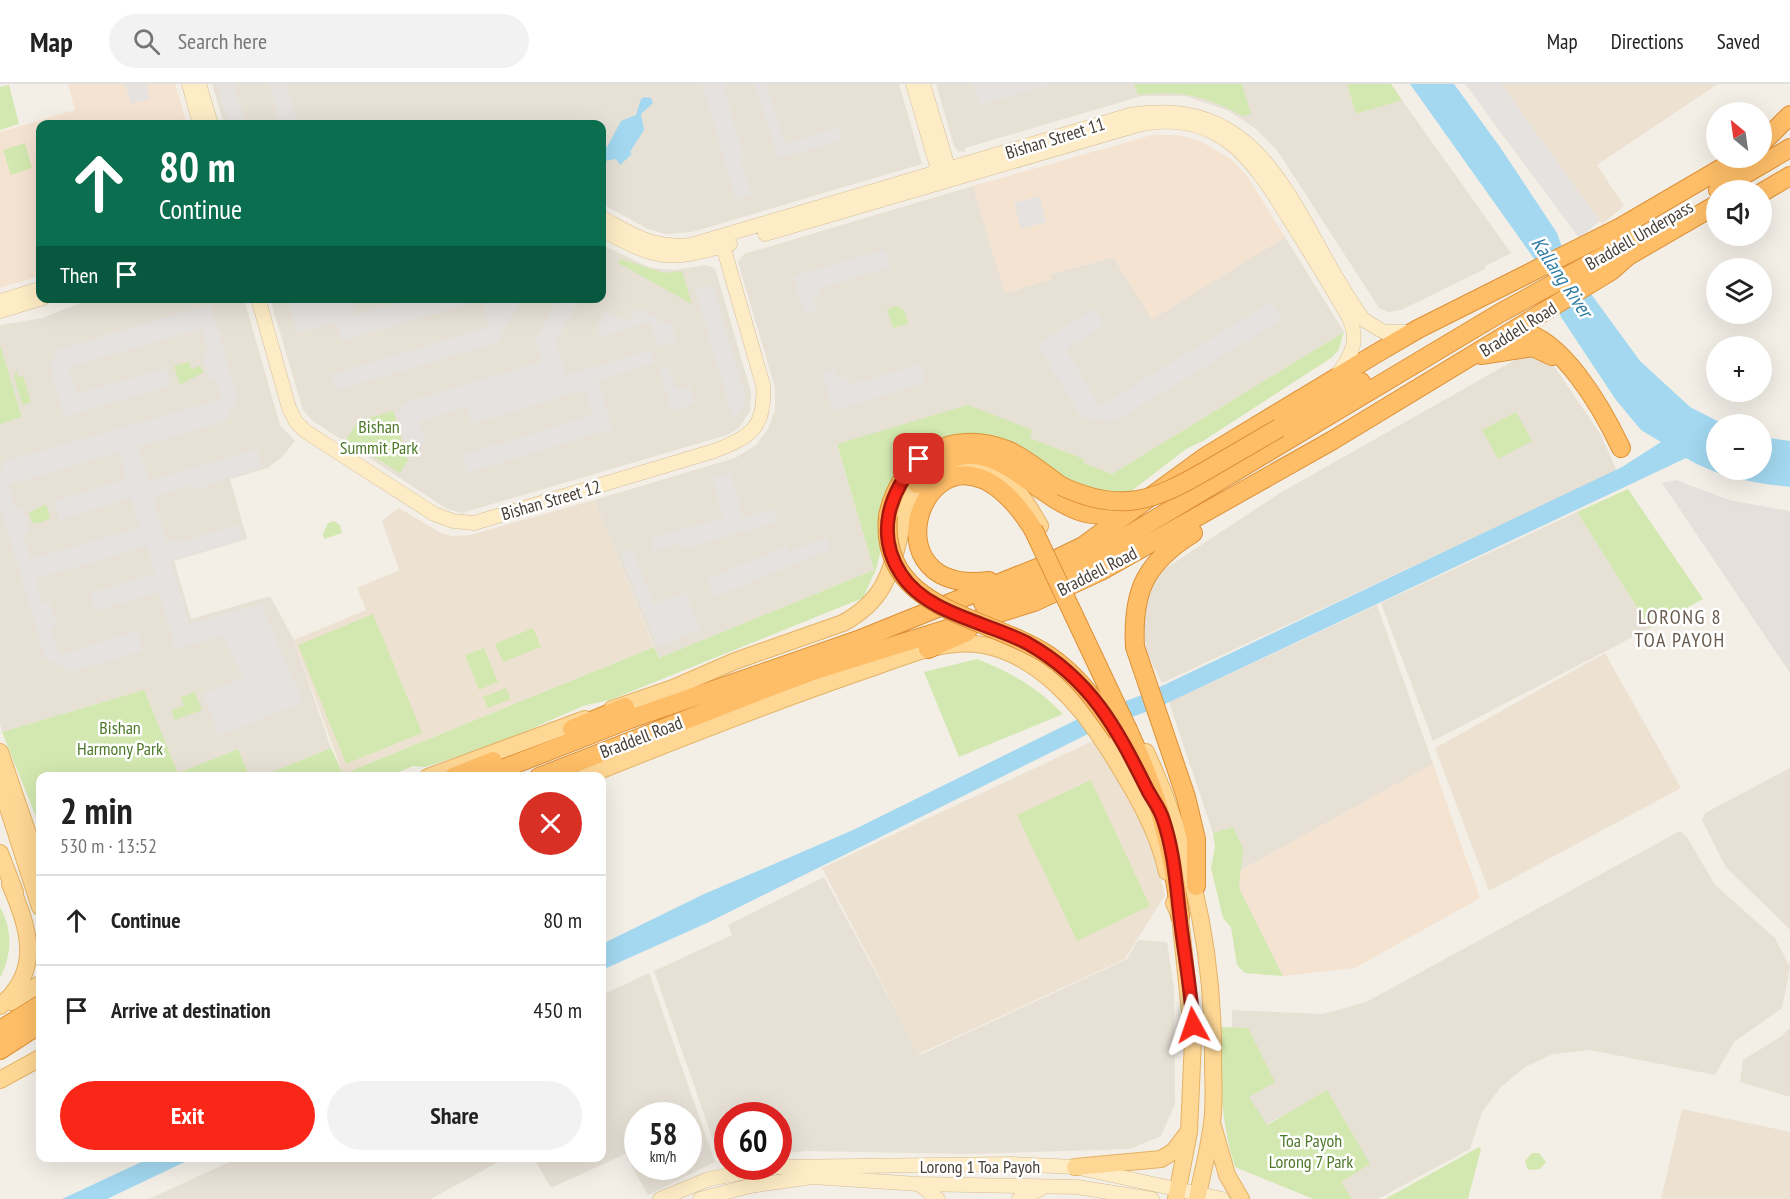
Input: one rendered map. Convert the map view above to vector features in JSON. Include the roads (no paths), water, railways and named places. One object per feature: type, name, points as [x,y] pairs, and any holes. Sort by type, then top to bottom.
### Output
[{"type":"highway","points":[[1772,133],[1790,115]]},
{"type":"highway","points":[[1772,137],[1790,125]]},
{"type":"highway","name":"Braddell Underpass","points":[[1736,180],[1790,148]]},
{"type":"highway","points":[[1757,180],[1790,161]]},
{"type":"highway","points":[[1277,421],[1306,396],[1418,329],[1570,254],[1679,195],[1723,168]]},
{"type":"highway","points":[[1772,187],[1790,176]]},
{"type":"highway","name":"Braddell Underpass","points":[[1500,313],[1543,289],[1585,277],[1706,198]]},
{"type":"highway","name":"Braddell Underpass","points":[[1611,271],[1628,256],[1706,211]]},
{"type":"highway","points":[[1611,271],[1632,266],[1706,225]]},
{"type":"highway","name":"Braddell Road","points":[[552,772],[803,674],[1034,602],[1101,571],[1227,501],[1515,331],[1551,308],[1585,277],[1611,271]]},
{"type":"highway","points":[[1180,916],[1174,865],[1154,788],[1120,731],[1094,697],[1067,669],[1023,641],[937,604],[911,587],[901,574],[888,544],[888,516],[892,497],[902,477],[919,459],[942,447],[962,442],[983,443],[1008,451],[1061,486],[1099,500],[1126,502],[1148,500],[1170,492],[1277,421],[1444,338],[1500,313]]},
{"type":"highway","name":"Braddell Road","points":[[858,640],[936,619],[1034,585],[1087,560],[1500,313]]},
{"type":"highway","points":[[1515,331],[1537,336],[1553,347],[1611,428],[1621,448]]},
{"type":"highway","points":[[1475,355],[1533,347],[1543,350],[1581,384]]},
{"type":"highway","name":"Braddell Road","points":[[495,772],[858,640],[1017,577],[1083,546],[1205,457],[1277,421]]},
{"type":"highway","points":[[917,484],[938,466],[954,459],[980,457],[1007,464],[1061,501],[1088,513],[1114,514],[1146,502]]},
{"type":"highway","points":[[1017,577],[964,584],[942,574],[925,558],[920,549],[916,525],[918,514],[928,495],[939,485],[960,476],[973,476],[994,483],[1017,504],[1037,528],[1120,731]]},
{"type":"highway","points":[[1196,886],[1196,839],[1186,797],[1135,647],[1135,605],[1141,584],[1153,566],[1172,546],[1201,527],[1227,501]]},
{"type":"highway","points":[[928,649],[1014,614],[1034,602]]},
{"type":"highway","points":[[465,772],[625,706]]},
{"type":"highway","points":[[520,772],[635,726],[650,714]]},
{"type":"highway","points":[[0,1030],[36,1008]]},
{"type":"highway","points":[[0,1050],[36,1027]]},
{"type":"main road","points":[[917,484],[933,475],[958,466],[969,465],[991,470],[1010,481],[1026,501],[1037,528]]},
{"type":"main road","name":"Braddell Road","points":[[442,772],[625,706],[735,661],[843,623],[859,615],[874,602],[891,570],[906,505],[917,484]]},
{"type":"main road","name":"Braddell Road","points":[[597,772],[785,699],[928,649],[959,644],[983,645],[1006,652],[1047,678],[1085,715],[1120,731]]},
{"type":"main road","points":[[1120,731],[1170,804],[1196,886],[1214,1009],[1212,1122],[1198,1196]]},
{"type":"main road","points":[[1120,731],[1152,825],[1172,900],[1180,916],[1192,1020],[1189,1132],[1177,1194]]},
{"type":"main road","points":[[0,752],[36,857]]},
{"type":"main road","points":[[0,783],[36,895]]},
{"type":"main road","points":[[0,853],[23,915],[28,938],[27,967],[15,994],[0,1008]]},
{"type":"main road","points":[[10,884],[36,935]]},
{"type":"main road","points":[[0,1008],[36,986]]},
{"type":"main road","points":[[0,1080],[36,1060]]},
{"type":"main road","points":[[1212,1122],[1227,1175],[1240,1199]]},
{"type":"main road","points":[[1075,1167],[1161,1159],[1174,1151],[1189,1132]]},
{"type":"street","points":[[189,84],[199,120]]},
{"type":"street","points":[[199,84],[210,120]]},
{"type":"street","points":[[913,84],[946,176]]},
{"type":"street","points":[[924,84],[946,176]]},
{"type":"street","name":"Bishan Street 11","points":[[946,176],[1130,115],[1168,111],[1204,117],[1234,131],[1259,153],[1364,320],[1375,328],[1392,333],[1418,329]]},
{"type":"street","name":"Bishan Street 11","points":[[606,232],[638,250],[658,256],[676,258],[695,255],[722,242],[946,176],[1147,123],[1171,122],[1219,135],[1240,149],[1259,170],[1353,325],[1355,335],[1353,349],[1335,378]]},
{"type":"street","name":"Bishan Street 11","points":[[606,220],[647,242],[663,247],[722,242]]},
{"type":"street","name":"Bishan Street 12","points":[[259,303],[289,408],[296,422],[305,431],[434,514],[465,524],[714,451],[737,442],[756,427],[765,403],[763,385],[722,242]]},
{"type":"street","points":[[0,301],[36,290]]},
{"type":"street","points":[[0,311],[36,300]]},
{"type":"street","name":"Lorong 1 Toa Payoh","points":[[792,1167],[1013,1164],[1075,1167],[1177,1194],[1222,1199]]},
{"type":"street","name":"Lorong 1 Toa Payoh","points":[[700,1199],[750,1186],[813,1177],[918,1184],[1099,1189],[1152,1199]]},
{"type":"street","points":[[660,1199],[714,1178]]},
{"type":"street","points":[[918,1184],[938,1199]]},
{"type":"street","points":[[1019,1199],[1048,1186]]},
{"type":"water","name":"Kallang River","points":[[1410,84],[1454,84],[1500,147],[1557,233],[1567,261],[1640,361],[1690,407],[1706,415],[1706,468],[1686,458],[1161,706],[1088,734],[707,923],[606,968],[606,942],[702,895],[853,830],[1078,719],[1147,693],[1622,467],[1661,442],[1641,430],[1616,400],[1561,317],[1545,274]]},
{"type":"water","points":[[651,98],[653,103],[641,114],[644,130],[630,152],[632,154],[620,165],[616,159],[606,161],[606,147],[621,121],[636,115],[641,99]]},
{"type":"water","points":[[1772,439],[1790,441],[1790,487],[1747,480],[1772,480]]},
{"type":"water","points":[[141,1162],[185,1162],[107,1199],[62,1199]]},
{"type":"district","name":"LORONG 8 TOA PAYOH","points":[[1680,628]]},
{"type":"park label","name":"Bishan Summit Park","points":[[379,436]]},
{"type":"park label","name":"Bishan Harmony Park","points":[[120,737]]},
{"type":"park label","name":"Toa Payoh Lorong 7 Park","points":[[1311,1150]]}]
